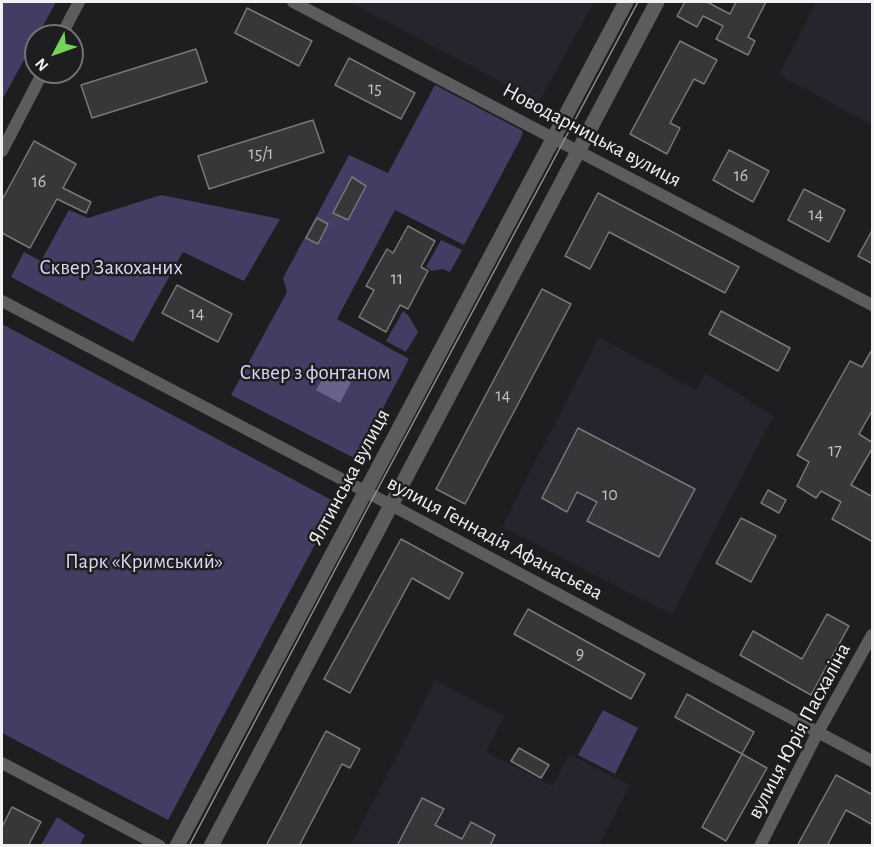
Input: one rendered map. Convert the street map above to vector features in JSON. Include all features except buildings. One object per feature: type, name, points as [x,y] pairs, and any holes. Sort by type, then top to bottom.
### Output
[{"type":"street","points":[[67,24],[79,2]]},
{"type":"street","name":"Новодарницька вулиця","points":[[293,2],[873,304]]},
{"type":"street","name":"Ялтинська вулиця","points":[[177,846],[626,2]]},
{"type":"street","points":[[211,846],[657,2]]},
{"type":"street","points":[[2,151],[37,84]]},
{"type":"street","name":"вулиця Геннадія Афанасьєва","points":[[2,301],[873,761]]},
{"type":"street","name":"вулиця Юрія Пасхаліна","points":[[760,846],[818,732],[873,634]]},
{"type":"street","points":[[2,763],[160,846]]},
{"type":"shaded area","points":[[349,2],[594,2],[539,102]]},
{"type":"shaded area","points":[[816,2],[872,2],[872,125],[779,75]]},
{"type":"shaded area","points":[[599,337],[696,390],[705,373],[774,416],[672,615],[502,527]]},
{"type":"shaded area","points":[[329,368],[352,380],[340,403],[316,390]]},
{"type":"shaded area","points":[[435,680],[504,716],[486,752],[553,786],[569,754],[630,785],[599,845],[351,846]]},
{"type":"green space","points":[[2,2],[56,2],[44,24],[24,24],[24,60],[2,100]]},
{"type":"green space","name":"Сквер з фонтаном","points":[[435,85],[523,131],[464,245],[395,210],[337,319],[409,359],[356,459],[231,395],[287,292],[283,278],[349,155],[388,173]]},
{"type":"green space","name":"Сквер Закоханих","points":[[161,195],[280,219],[244,281],[183,252],[133,342],[11,277],[24,252],[41,261],[69,210],[88,218]]},
{"type":"green space","points":[[441,240],[462,250],[450,272],[443,269],[432,271],[426,267]]},
{"type":"green space","points":[[403,311],[418,332],[406,352],[386,341]]},
{"type":"green space","name":"Парк «Кримський»","points":[[2,324],[337,503],[168,820],[2,733]]},
{"type":"green space","points":[[603,710],[638,728],[615,774],[578,755]]},
{"type":"green space","points":[[57,817],[85,835],[80,845],[41,845]]},
{"type":"tram line","points":[[189,846],[638,2]]}]
